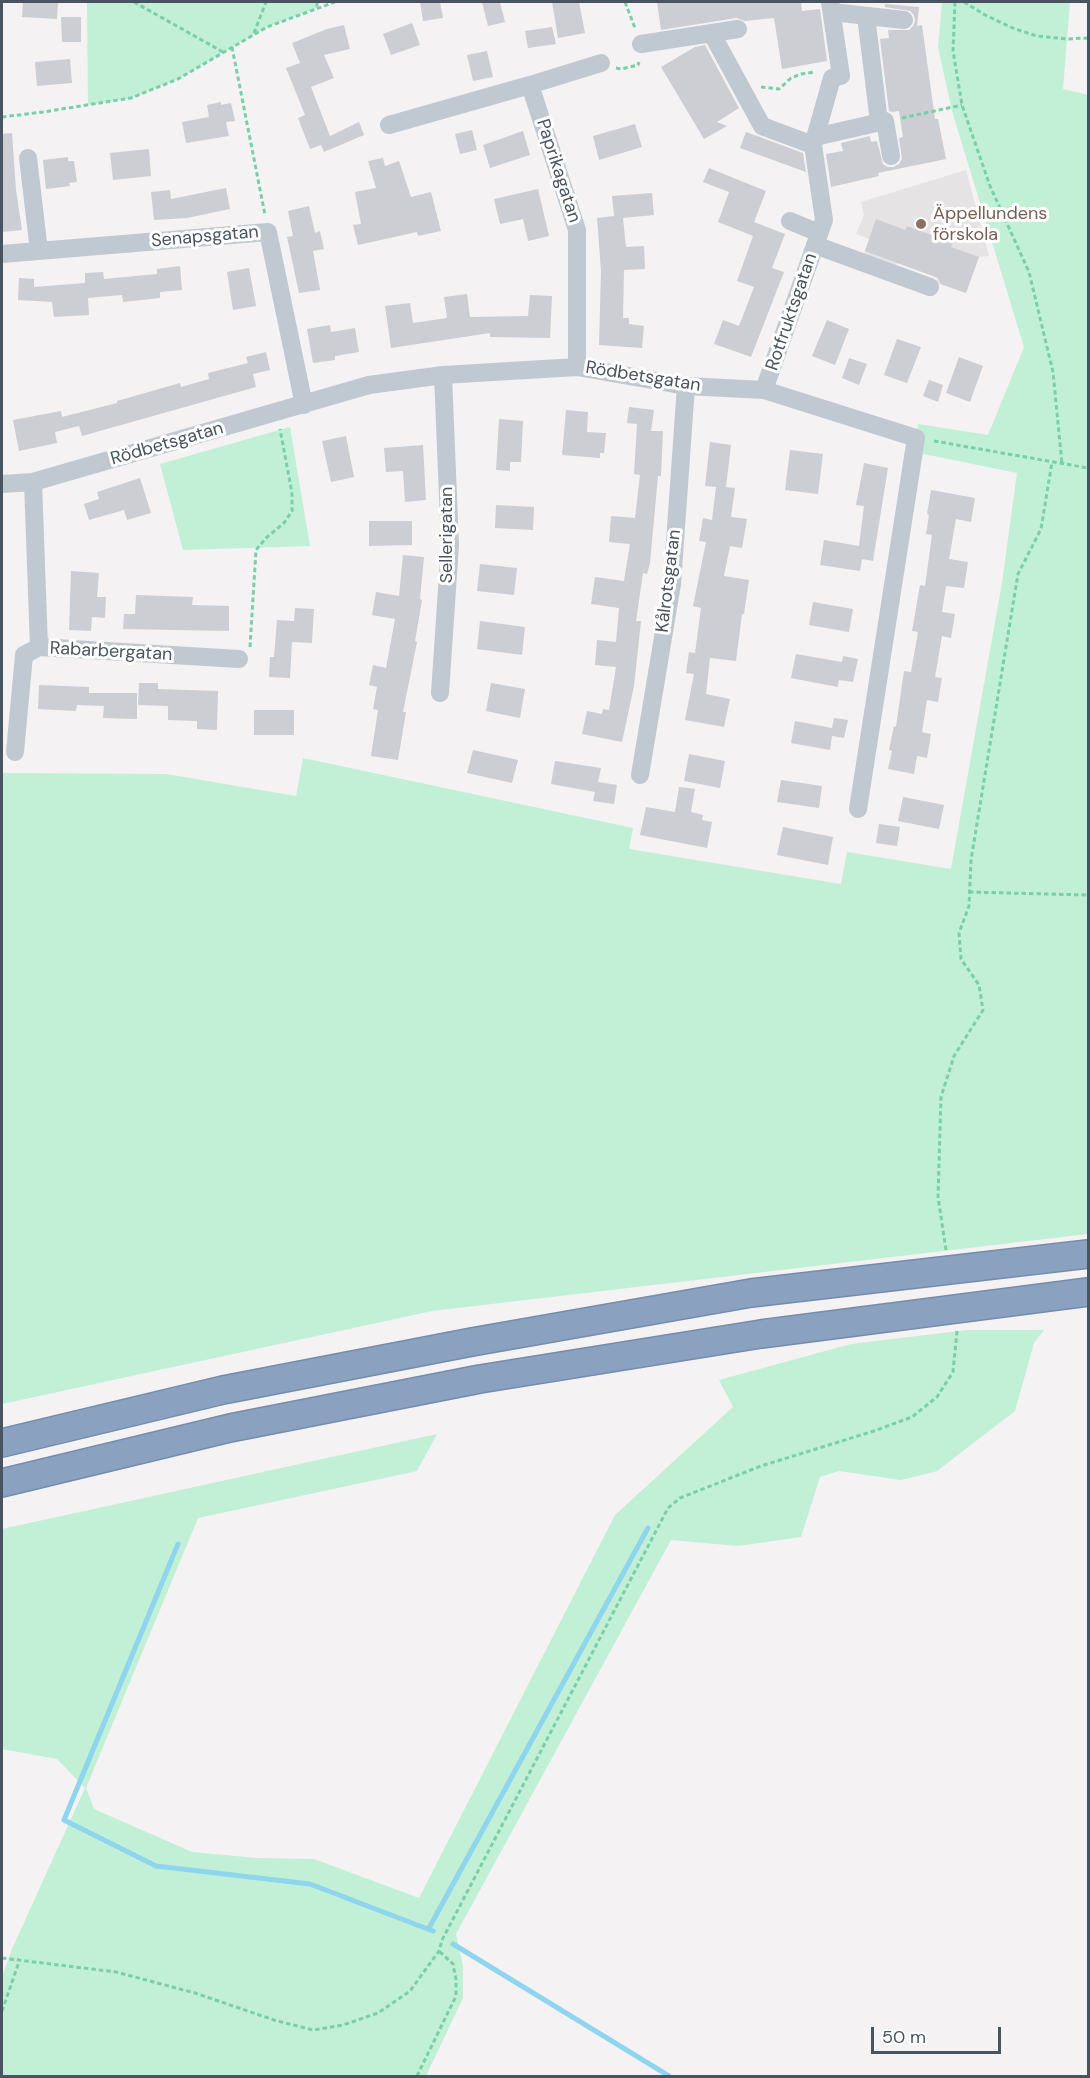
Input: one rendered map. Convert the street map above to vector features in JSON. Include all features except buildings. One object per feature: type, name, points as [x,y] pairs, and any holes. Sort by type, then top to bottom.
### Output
[{"type":"highway","points":[[2,1443],[223,1390],[472,1342],[751,1293],[1089,1254]]},
{"type":"highway","points":[[2,1483],[230,1428],[480,1379],[761,1334],[1089,1292]]},
{"type":"street","points":[[814,141],[837,77],[831,7],[866,16],[904,20]]},
{"type":"street","points":[[866,16],[873,72],[891,156]]},
{"type":"street","points":[[641,44],[738,29]]},
{"type":"street","points":[[711,34],[762,126],[814,141],[882,122]]},
{"type":"street","points":[[389,125],[601,63]]},
{"type":"street","points":[[837,77],[873,72]]},
{"type":"street","name":"Paprikagatan","points":[[530,85],[577,230],[577,367]]},
{"type":"street","name":"Rotfruktsgatan","points":[[764,390],[824,220],[812,184],[814,141]]},
{"type":"street","points":[[28,159],[39,251]]},
{"type":"street","points":[[790,221],[817,239],[930,287]]},
{"type":"street","name":"Senapsgatan","points":[[2,254],[268,232],[304,405]]},
{"type":"street","name":"Rödbetsgatan","points":[[2,484],[33,482],[369,385],[443,375],[577,367],[686,386],[764,390],[916,438]]},
{"type":"street","name":"Sellerigatan","points":[[440,693],[450,545],[443,375]]},
{"type":"street","name":"Kålrotsgatan","points":[[640,775],[672,584],[686,386]]},
{"type":"street","points":[[858,809],[916,438]]},
{"type":"street","name":"Rabarbergatan","points":[[33,482],[39,647],[239,659]]},
{"type":"street","points":[[15,752],[24,655],[39,647]]},
{"type":"path","points":[[134,2],[223,52]]},
{"type":"path","points":[[253,34],[266,2]]},
{"type":"path","points":[[317,2],[317,8]]},
{"type":"path","points":[[2,117],[130,98],[178,79],[267,27],[335,2]]},
{"type":"path","points":[[955,2],[953,51],[962,105],[990,186],[1029,272],[1053,372],[1062,464]]},
{"type":"path","points":[[964,2],[1015,29],[1037,36],[1067,39],[1089,38]]},
{"type":"path","points":[[232,47],[268,232]]},
{"type":"path","points":[[742,90],[750,86],[779,89],[790,78],[801,74],[827,72],[837,77]]},
{"type":"path","points":[[882,122],[962,105]]},
{"type":"path","points":[[239,659],[250,651],[256,550],[284,523],[292,510],[292,493],[277,413]]},
{"type":"path","points":[[916,438],[1089,468]]},
{"type":"path","points":[[946,1251],[938,1197],[941,1097],[954,1056],[983,1010],[979,985],[961,959],[959,933],[969,906],[971,860],[1018,574],[1041,529],[1052,462]]},
{"type":"path","points":[[969,892],[1089,895]]},
{"type":"path","points":[[2,1958],[116,1972],[195,1993],[274,2020],[313,2030],[344,2025],[378,2013],[410,1991],[439,1951],[447,1930],[668,1508],[680,1498],[761,1466],[912,1417],[937,1397],[953,1372],[957,1329]]},
{"type":"path","points":[[417,2076],[456,1996],[453,1964],[439,1951]]},
{"type":"path","points":[[2,2011],[21,1959]]},
{"type":"shaded area","name":"Äppellundens förskola","points":[[966,170],[989,256],[979,257],[966,293],[936,283],[937,277],[897,263],[896,266],[864,254],[869,239],[856,234],[864,215],[861,202]]},
{"type":"green space","points":[[87,2],[317,2],[317,8],[267,27],[178,79],[131,98],[88,105]]},
{"type":"green space","points":[[942,2],[1070,2],[1063,89],[1088,95],[1088,1234],[432,1311],[2,1404],[2,773],[166,774],[296,796],[303,758],[633,828],[629,849],[841,884],[847,852],[951,869],[1002,583],[1017,473],[914,452],[918,424],[988,435],[1024,347],[952,111],[938,47]]},
{"type":"green space","points":[[290,427],[310,546],[183,550],[160,464]]},
{"type":"green space","points":[[967,1330],[1044,1330],[1034,1343],[1015,1411],[937,1471],[901,1480],[839,1471],[820,1477],[801,1537],[738,1546],[671,1540],[456,1934],[463,1966],[463,1998],[426,2076],[2,2076],[2,1977],[12,1949],[85,1788],[57,1759],[2,1749],[2,1529],[437,1434],[417,1471],[198,1518],[86,1788],[94,1809],[192,1852],[257,1858],[314,1859],[419,1898],[615,1515],[733,1407],[719,1380],[851,1344]]},
{"type":"waterway","points":[[429,1928],[648,1528]]},
{"type":"waterway","points":[[178,1544],[64,1820],[156,1866],[310,1884],[433,1931]]},
{"type":"waterway","points":[[453,1944],[669,2076]]},
{"type":"place","name":"Äppellundens förskola","points":[[921,224]]}]
